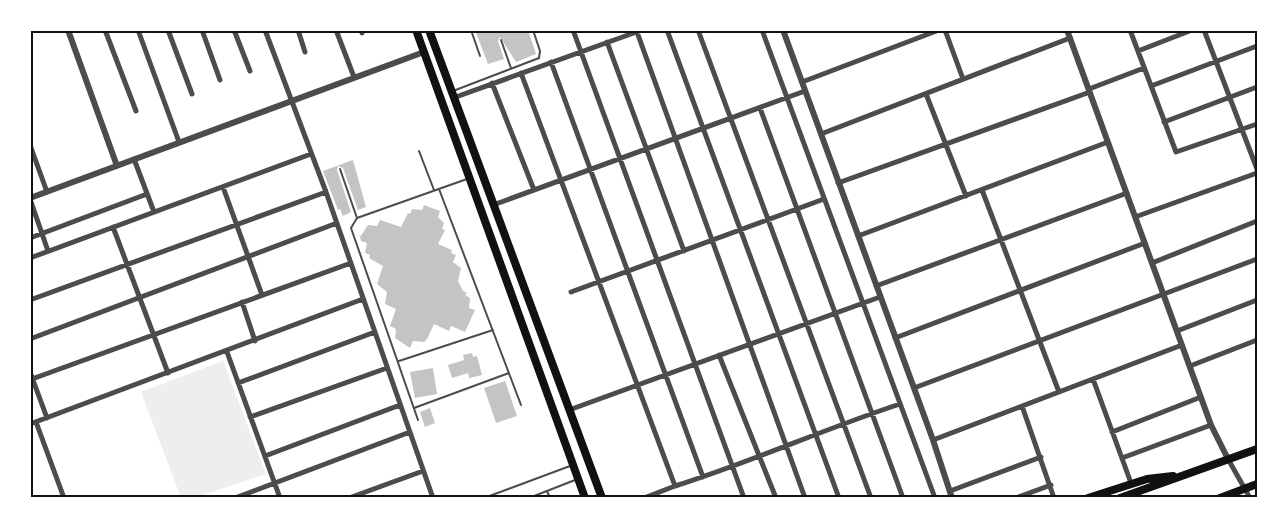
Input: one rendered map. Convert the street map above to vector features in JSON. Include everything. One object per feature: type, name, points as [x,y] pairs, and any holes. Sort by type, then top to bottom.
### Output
[{"type":"main road","points":[[416,30],[585,498]]},
{"type":"main road","points":[[429,30],[492,206],[602,498]]},
{"type":"main road","points":[[1120,498],[1257,449]]},
{"type":"main road","points":[[1088,498],[1131,483],[1161,476],[1180,476]]},
{"type":"main road","points":[[1220,498],[1257,484]]},
{"type":"street","points":[[68,30],[117,166]]},
{"type":"street","points":[[105,30],[136,111]]},
{"type":"street","points":[[138,30],[179,142]]},
{"type":"street","points":[[168,30],[192,94]]},
{"type":"street","points":[[202,30],[220,80]]},
{"type":"street","points":[[234,30],[250,71]]},
{"type":"street","points":[[265,30],[326,192],[433,498]]},
{"type":"street","points":[[298,30],[305,52]]},
{"type":"street","points":[[336,30],[354,77]]},
{"type":"street","points":[[573,30],[744,498]]},
{"type":"street","points":[[667,30],[818,434],[839,498]]},
{"type":"street","points":[[698,30],[871,498]]},
{"type":"street","points":[[762,30],[935,498]]},
{"type":"street","points":[[783,30],[951,494],[1041,457]]},
{"type":"street","points":[[802,82],[939,30]]},
{"type":"street","points":[[945,30],[963,80]]},
{"type":"street","points":[[1067,30],[1211,425],[1250,498]]},
{"type":"street","points":[[1130,30],[1175,150],[1179,152],[1257,124]]},
{"type":"street","points":[[1138,51],[1192,30]]},
{"type":"street","points":[[1135,217],[1257,171],[1204,30]]},
{"type":"street","points":[[452,95],[640,31],[675,139],[805,498]]},
{"type":"street","points":[[821,134],[1070,38]]},
{"type":"street","points":[[607,42],[684,251]]},
{"type":"street","points":[[1151,87],[1257,46]]},
{"type":"street","points":[[48,251],[30,199],[424,52]]},
{"type":"street","points":[[551,62],[703,477]]},
{"type":"street","points":[[838,183],[1089,91],[1144,68]]},
{"type":"street","points":[[521,73],[675,486]]},
{"type":"street","points":[[492,83],[534,190]]},
{"type":"street","points":[[1164,122],[1257,87]]},
{"type":"street","points":[[492,206],[805,91]]},
{"type":"street","points":[[926,94],[966,196]]},
{"type":"street","points":[[760,108],[903,498]]},
{"type":"street","points":[[858,236],[1108,142]]},
{"type":"street","points":[[30,145],[47,192]]},
{"type":"street","points":[[30,258],[311,154]]},
{"type":"street","points":[[134,159],[154,212]]},
{"type":"street","points":[[223,187],[262,295]]},
{"type":"street","points":[[982,190],[1059,392]]},
{"type":"street","points":[[30,300],[326,192]]},
{"type":"street","points":[[876,286],[1127,193]]},
{"type":"street","points":[[30,238],[147,194]]},
{"type":"street","points":[[571,292],[824,199]]},
{"type":"street","points":[[1152,263],[1257,221]]},
{"type":"street","points":[[30,339],[337,223]]},
{"type":"street","points":[[113,227],[151,334],[168,373]]},
{"type":"street","points":[[895,338],[1145,243]]},
{"type":"street","points":[[914,388],[1257,259]]},
{"type":"street","points":[[32,379],[351,263]]},
{"type":"street","points":[[569,410],[880,297]]},
{"type":"street","points":[[64,498],[33,423],[363,299]]},
{"type":"street","points":[[1177,331],[1257,300]]},
{"type":"street","points":[[242,302],[255,341]]},
{"type":"street","points":[[238,383],[375,332]]},
{"type":"street","points":[[1190,366],[1257,340]]},
{"type":"street","points":[[933,440],[1182,345]]},
{"type":"street","points":[[227,352],[280,498]]},
{"type":"street","points":[[719,355],[776,498]]},
{"type":"street","points":[[250,417],[387,368]]},
{"type":"street","points":[[30,372],[47,417]]},
{"type":"street","points":[[1093,379],[1131,483]]},
{"type":"street","points":[[1112,432],[1201,397]]},
{"type":"street","points":[[644,498],[732,468],[843,423],[900,404]]},
{"type":"street","points":[[265,456],[400,405]]},
{"type":"street","points":[[1022,406],[1054,498]]},
{"type":"street","points":[[1122,458],[1211,425]]},
{"type":"street","points":[[234,498],[410,432]]},
{"type":"street","points":[[349,498],[423,471]]},
{"type":"street","points":[[1016,498],[1051,485]]},
{"type":"lane","points":[[471,30],[480,56]]},
{"type":"lane","points":[[472,87],[541,55],[533,30]]},
{"type":"lane","points":[[501,40],[511,69]]},
{"type":"lane","points":[[419,152],[434,190]]},
{"type":"lane","points":[[340,170],[357,218]]},
{"type":"lane","points":[[418,420],[351,228],[357,218],[470,177]]},
{"type":"lane","points":[[439,189],[521,405]]},
{"type":"lane","points":[[397,362],[493,330]]},
{"type":"lane","points":[[414,408],[509,373]]},
{"type":"lane","points":[[484,498],[573,465]]},
{"type":"lane","points":[[529,498],[578,478]]},
{"type":"lane","points":[[547,491],[550,498]]},
{"type":"shaded area","points":[[223,361],[266,474],[194,498],[181,498],[141,392]]},
{"type":"building","points":[[475,30],[528,30],[536,54],[516,62],[500,37],[498,41],[504,59],[488,64]]},
{"type":"building","points":[[353,160],[366,207],[358,210],[343,168],[338,166],[337,170],[351,212],[343,216],[340,209],[338,210],[323,171]]},
{"type":"building","points":[[424,205],[440,211],[438,217],[444,223],[442,229],[445,230],[438,244],[452,250],[451,253],[456,255],[453,262],[461,268],[458,281],[463,291],[467,293],[465,295],[470,298],[469,308],[475,310],[465,332],[451,326],[449,331],[434,324],[424,342],[413,341],[410,348],[395,338],[396,329],[390,326],[396,309],[385,304],[387,292],[377,284],[383,266],[365,253],[367,243],[361,241],[360,237],[368,225],[377,226],[380,220],[401,227],[412,209],[422,210]]},
{"type":"building","points":[[472,353],[473,357],[477,356],[482,375],[469,378],[468,373],[452,378],[448,365],[464,360],[463,355]]},
{"type":"building","points":[[433,368],[437,394],[415,398],[410,372]]},
{"type":"building","points":[[505,381],[517,416],[496,423],[484,388]]},
{"type":"building","points":[[430,408],[435,423],[425,427],[420,412]]}]
